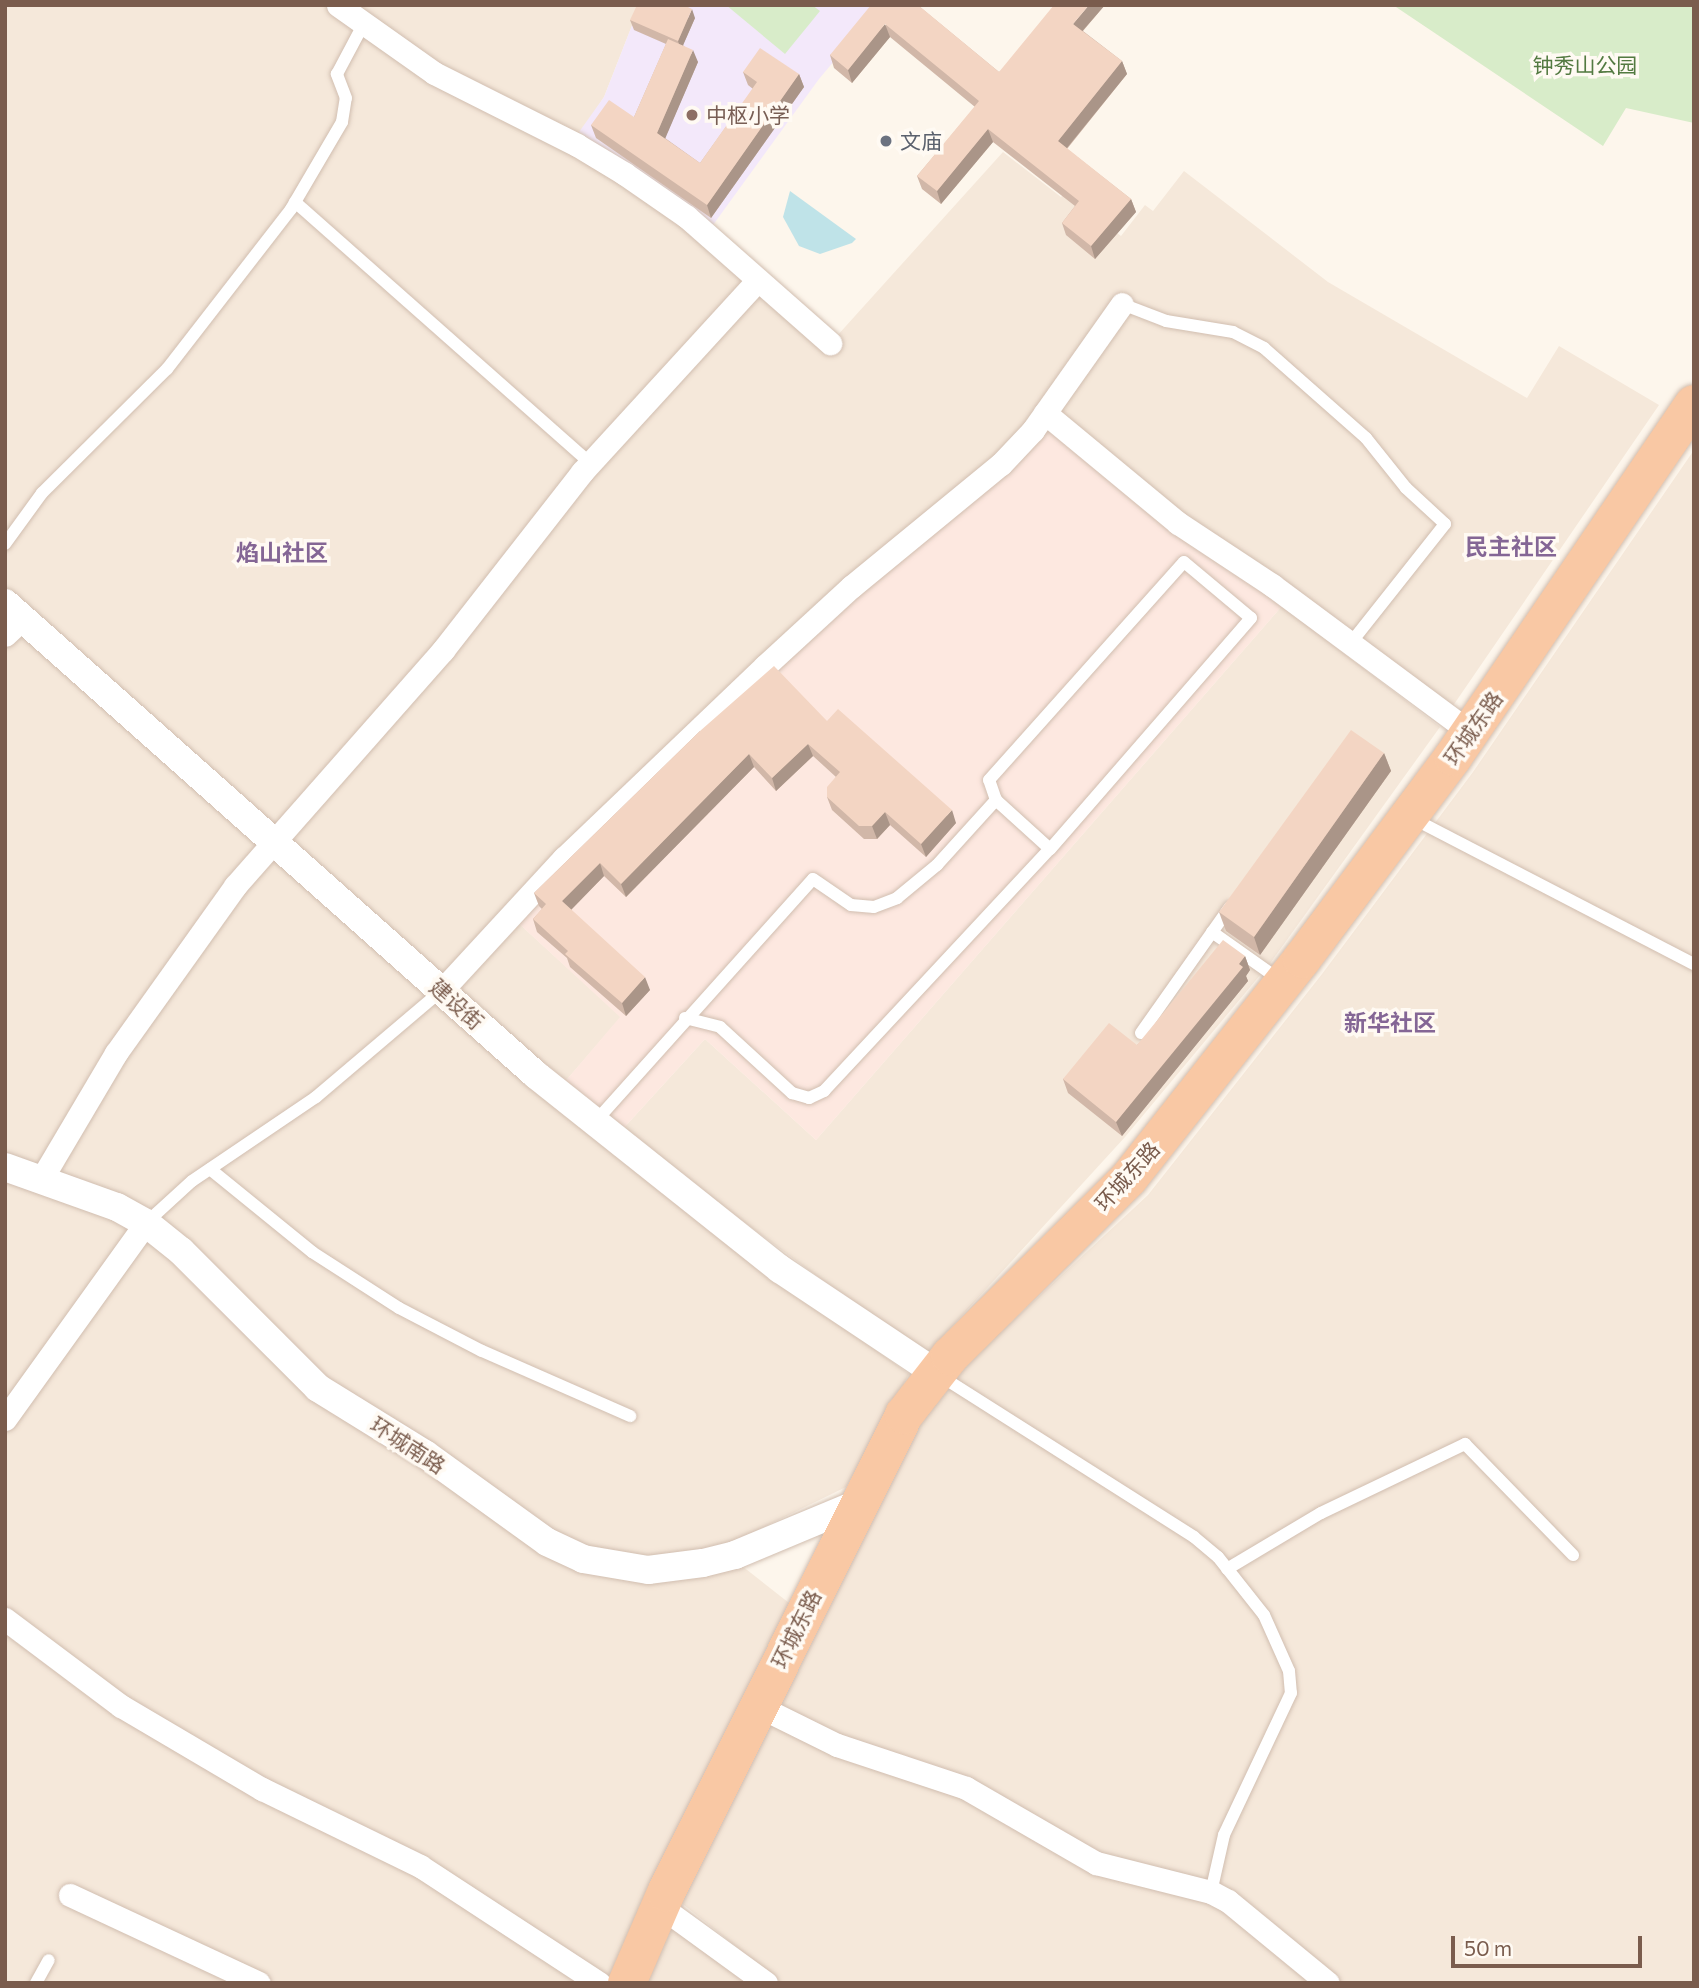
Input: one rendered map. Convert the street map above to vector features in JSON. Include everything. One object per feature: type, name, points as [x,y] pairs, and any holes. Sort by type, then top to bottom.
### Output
[{"type":"highway","name":"环城东路","points":[[627,1983],[660,1906],[857,1504],[904,1415],[936,1373],[1129,1178],[1284,983],[1470,732],[1694,404]]},
{"type":"street","points":[[338,5],[435,73],[577,145],[625,174],[687,217],[830,343]]},
{"type":"street","points":[[42,1178],[76,1114],[157,992],[274,840],[443,650],[590,463],[758,280]]},
{"type":"street","points":[[442,990],[564,858],[664,761],[851,587],[1001,464],[1045,412],[1122,304]]},
{"type":"street","points":[[1045,412],[1178,523],[1272,585],[1470,732]]},
{"type":"street","name":"建设街","points":[[11,619],[274,840],[595,1122],[780,1269],[936,1373]]},
{"type":"street","name":"环城南路","points":[[5,1167],[42,1178],[145,1223],[181,1251],[318,1388],[425,1454],[547,1542],[583,1559],[648,1570],[703,1563],[735,1555],[857,1504]]},
{"type":"street","points":[[5,1419],[145,1223]]},
{"type":"street","points":[[5,1619],[121,1706],[262,1789],[420,1866],[599,1983]]},
{"type":"street","points":[[758,1706],[837,1745],[985,1797],[1096,1863],[1211,1892],[1228,1901],[1328,1983]]},
{"type":"street","points":[[70,1895],[259,1983]]},
{"type":"street","points":[[660,1906],[766,1983]]},
{"type":"lane","points":[[5,544],[42,494],[167,369],[296,202],[342,122],[346,98],[337,74],[363,24]]},
{"type":"lane","points":[[296,202],[590,463]]},
{"type":"lane","points":[[1122,304],[1166,321],[1233,332],[1264,348],[1366,438],[1406,488],[1445,524],[1350,644]]},
{"type":"lane","points":[[685,1018],[720,1027],[792,1093],[809,1098],[818,1096],[1050,849],[1251,618],[1184,562],[989,779],[996,800],[1050,849]]},
{"type":"lane","points":[[595,1122],[685,1018],[813,879],[851,905],[874,907],[897,898],[937,865],[996,800]]},
{"type":"lane","points":[[1409,817],[1694,964]]},
{"type":"lane","points":[[1141,1032],[1236,899]]},
{"type":"lane","points":[[1212,932],[1284,983]]},
{"type":"lane","points":[[145,1223],[210,1169],[316,1097],[442,990]]},
{"type":"lane","points":[[210,1169],[312,1252],[400,1308],[482,1351],[630,1416]]},
{"type":"lane","points":[[936,1373],[1194,1537],[1227,1569],[1264,1615],[1292,1680],[1291,1692],[1224,1835],[1211,1892]]},
{"type":"lane","points":[[1227,1569],[1321,1513],[1465,1444],[1573,1555]]},
{"type":"lane","points":[[36,1983],[49,1959]]},
{"type":"shaded area","points":[[5,5],[640,5],[604,97],[571,147],[682,224],[827,347],[1003,152],[1061,197],[1065,193],[1121,236],[1145,205],[1153,211],[1184,171],[1328,282],[1527,398],[1559,346],[1659,405],[1448,713],[1021,436],[515,920],[621,1017],[563,1084],[5,591]]},
{"type":"shaded area","name":"中枢小学","points":[[640,5],[881,5],[819,79],[713,225],[579,132],[604,97]]},
{"type":"shaded area","points":[[1047,421],[1282,606],[816,1140],[705,1039],[621,1131],[563,1084],[620,1017],[515,920],[815,627]]},
{"type":"shaded area","points":[[1694,450],[1694,1983],[782,1983],[679,1901],[918,1421],[963,1367],[1148,1195],[1322,974],[1473,772]]},
{"type":"shaded area","points":[[1282,606],[1440,727],[1271,962],[1125,1137],[925,1356],[621,1131],[705,1039],[816,1140]]},
{"type":"shaded area","points":[[5,615],[774,1277],[909,1374],[846,1487],[731,1543],[701,1550],[648,1557],[587,1546],[554,1531],[327,1378],[190,1242],[147,1208],[5,1153]]},
{"type":"shaded area","points":[[5,1175],[113,1214],[543,1549],[737,1562],[798,1610],[614,1983],[5,1983]]},
{"type":"shaded area","points":[[666,1918],[749,1983],[638,1983]]},
{"type":"green space","points":[[726,5],[812,5],[820,11],[785,54]]},
{"type":"green space","name":"钟秀山公园","points":[[1393,5],[1694,5],[1694,123],[1626,108],[1603,146]]},
{"type":"water","points":[[790,191],[856,239],[852,243],[820,254],[799,246],[783,217]]},
{"type":"building","points":[[637,5],[684,5],[692,9],[678,41],[630,20]]},
{"type":"building","points":[[871,5],[918,5],[999,72],[1054,5],[1089,5],[1073,24],[1122,61],[1058,141],[1131,199],[1091,246],[1062,223],[1079,201],[988,129],[937,191],[917,176],[979,101],[885,24],[848,70],[830,55]]},
{"type":"building","points":[[668,39],[693,50],[657,133],[700,163],[757,82],[743,72],[760,48],[799,74],[707,205],[591,125],[609,100],[634,117]]},
{"type":"building","points":[[774,666],[827,721],[838,709],[952,810],[921,844],[885,812],[872,826],[859,826],[827,797],[827,787],[840,772],[808,744],[772,778],[749,754],[621,884],[600,863],[562,901],[645,977],[622,1003],[565,954],[568,951],[533,919],[546,904],[534,893],[700,731]]},
{"type":"building","points":[[1351,730],[1384,753],[1254,937],[1219,912]]},
{"type":"building","points":[[1223,940],[1245,956],[1239,964],[1243,967],[1116,1122],[1063,1079],[1109,1023],[1137,1045]]},
{"type":"place","name":"中枢小学","points":[[692,115]]},
{"type":"place","name":"文庙","points":[[886,141]]},
{"type":"district","name":"民主社区","points":[[1511,546]]},
{"type":"district","name":"焰山社区","points":[[282,552]]},
{"type":"district","name":"新华社区","points":[[1390,1022]]}]
